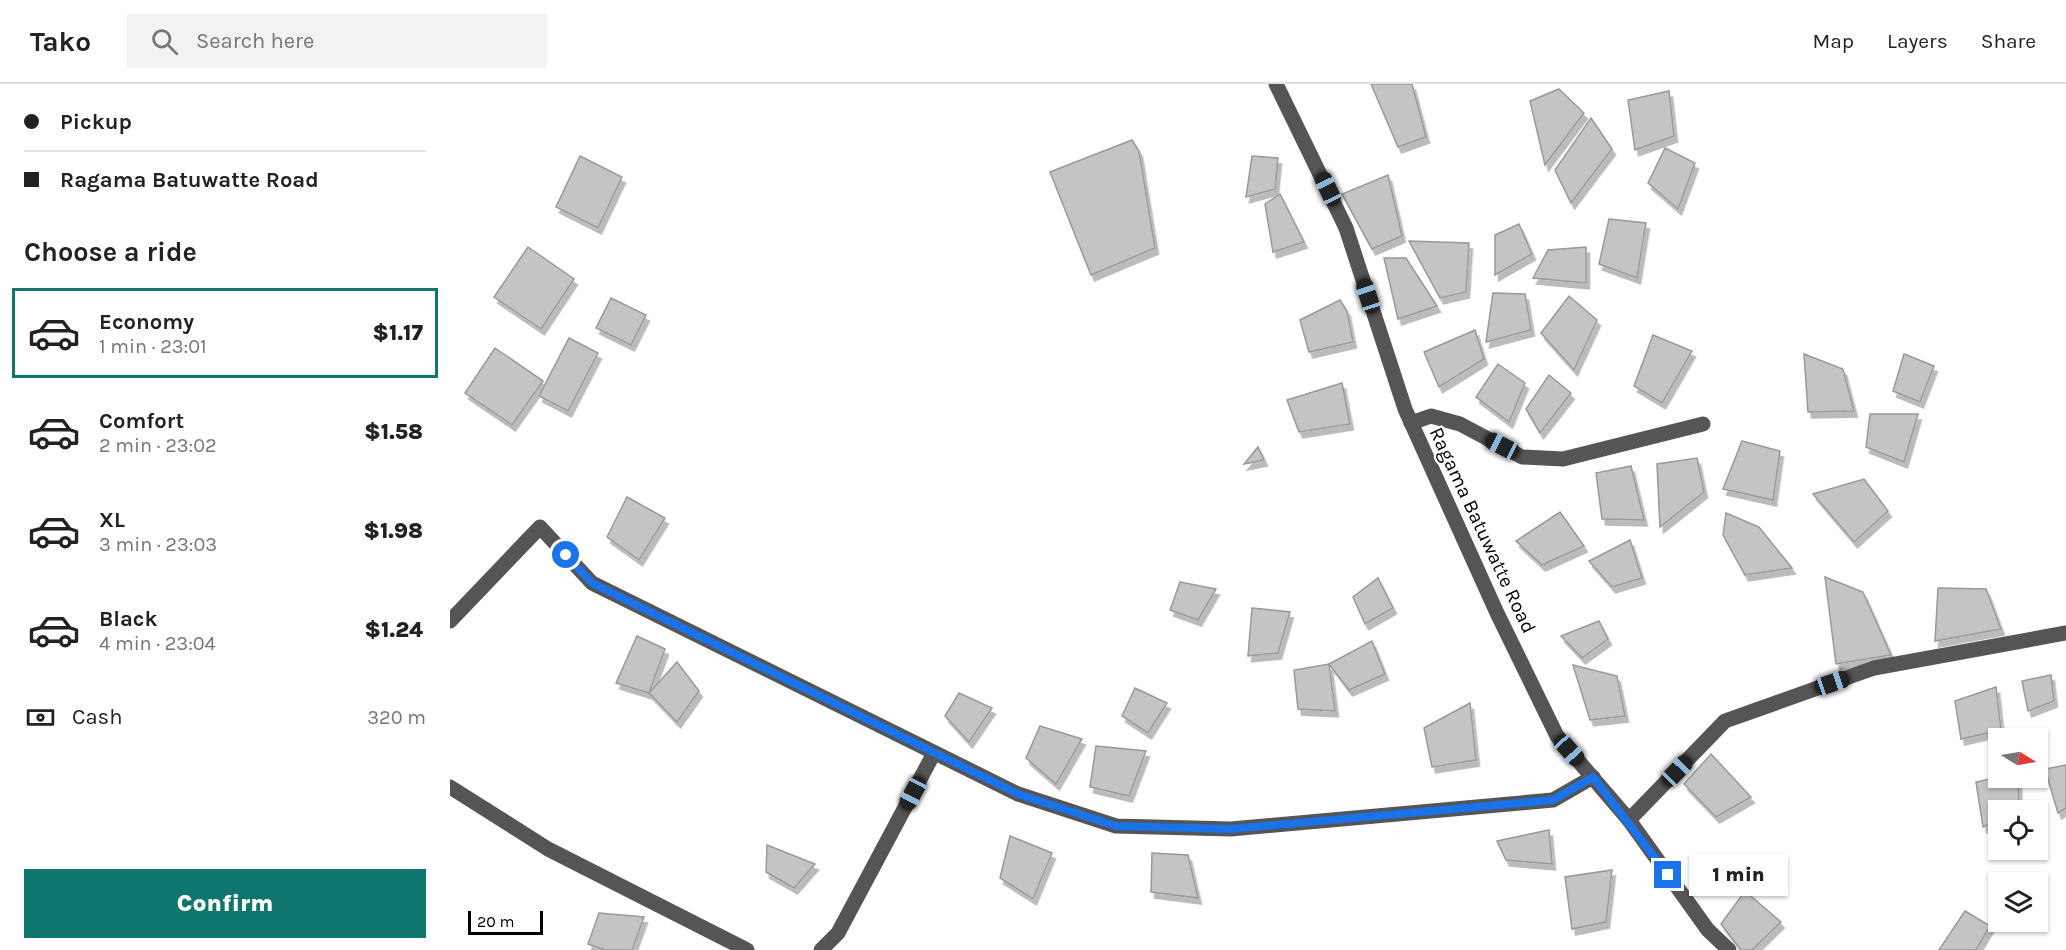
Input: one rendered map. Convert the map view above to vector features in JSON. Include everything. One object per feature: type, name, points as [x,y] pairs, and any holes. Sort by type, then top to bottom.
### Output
[{"type":"street","name":"Ragama Batuwatte Road","points":[[1276,84],[1346,228],[1411,423],[1497,614],[1557,736],[1629,820],[1708,930],[1729,950]]},
{"type":"street","points":[[1411,423],[1431,416],[1460,424],[1522,457],[1563,459],[1703,424]]},
{"type":"street","points":[[450,621],[540,527],[592,583],[1018,794],[1116,826],[1231,829],[1553,800],[1593,777]]},
{"type":"street","points":[[1629,820],[1725,721],[1874,668],[2066,633]]},
{"type":"street","points":[[821,950],[838,933],[934,753]]},
{"type":"street","points":[[450,787],[548,849],[747,950]]},
{"type":"building","points":[[1371,84],[1412,84],[1426,137],[1398,147]]},
{"type":"building","points":[[1559,89],[1584,113],[1545,165],[1530,101]]},
{"type":"building","points":[[1669,91],[1674,136],[1635,150],[1628,100]]},
{"type":"building","points":[[1591,118],[1612,149],[1571,203],[1555,170]]},
{"type":"building","points":[[1132,140],[1139,151],[1155,248],[1091,275],[1050,172]]},
{"type":"building","points":[[1665,148],[1695,163],[1678,209],[1648,183]]},
{"type":"building","points":[[580,156],[622,177],[598,228],[556,207]]},
{"type":"building","points":[[1252,156],[1278,158],[1275,189],[1246,197]]},
{"type":"building","points":[[1388,175],[1402,236],[1372,249],[1342,194]]},
{"type":"building","points":[[1280,194],[1304,242],[1273,252],[1265,204]]},
{"type":"building","points":[[1609,219],[1646,223],[1637,278],[1599,264]]},
{"type":"building","points":[[1519,224],[1532,254],[1495,275],[1495,235]]},
{"type":"building","points":[[1409,241],[1469,243],[1466,292],[1440,298]]},
{"type":"building","points":[[528,247],[574,279],[541,329],[494,297]]},
{"type":"building","points":[[1586,247],[1586,283],[1533,278],[1548,250]]},
{"type":"building","points":[[1384,258],[1406,258],[1437,306],[1398,319]]},
{"type":"building","points":[[1493,293],[1525,294],[1531,330],[1486,342]]},
{"type":"building","points":[[1569,296],[1597,320],[1574,370],[1541,333]]},
{"type":"building","points":[[611,298],[646,315],[631,345],[596,328]]},
{"type":"building","points":[[1340,300],[1347,311],[1353,342],[1309,352],[1300,320]]},
{"type":"building","points":[[1475,330],[1484,359],[1439,387],[1424,352]]},
{"type":"building","points":[[1653,335],[1692,351],[1662,403],[1634,386]]},
{"type":"building","points":[[569,338],[598,353],[568,411],[539,396]]},
{"type":"building","points":[[495,348],[543,381],[512,425],[465,393]]},
{"type":"building","points":[[1804,354],[1843,369],[1854,411],[1808,412]]},
{"type":"building","points":[[1904,354],[1934,366],[1920,402],[1893,391]]},
{"type":"building","points":[[1498,364],[1525,383],[1509,422],[1476,397]]},
{"type":"building","points":[[1549,375],[1571,393],[1540,433],[1526,409]]},
{"type":"building","points":[[1342,383],[1350,424],[1299,432],[1287,400]]},
{"type":"building","points":[[1870,414],[1918,414],[1904,462],[1866,447]]},
{"type":"building","points":[[1742,441],[1780,451],[1773,500],[1723,489]]},
{"type":"building","points":[[1258,447],[1264,460],[1244,464]]},
{"type":"building","points":[[1697,458],[1704,492],[1660,527],[1657,464]]},
{"type":"building","points":[[1631,466],[1644,520],[1602,519],[1596,473]]},
{"type":"building","points":[[1864,479],[1888,511],[1854,542],[1813,494]]},
{"type":"building","points":[[627,497],[665,518],[639,560],[607,537]]},
{"type":"building","points":[[1560,512],[1584,546],[1542,565],[1516,541]]},
{"type":"building","points":[[1726,513],[1759,527],[1792,568],[1745,575],[1723,535]]},
{"type":"building","points":[[1630,540],[1642,578],[1612,587],[1589,561]]},
{"type":"building","points":[[1825,577],[1863,592],[1891,655],[1836,664]]},
{"type":"building","points":[[1378,578],[1393,608],[1365,624],[1353,597]]},
{"type":"building","points":[[1180,582],[1216,589],[1198,620],[1170,610]]},
{"type":"building","points":[[1938,588],[1986,589],[2001,629],[1935,641]]},
{"type":"building","points":[[1252,608],[1290,612],[1278,653],[1248,656]]},
{"type":"building","points":[[1599,621],[1608,639],[1582,658],[1561,636]]},
{"type":"building","points":[[637,636],[665,649],[649,693],[616,683]]},
{"type":"building","points":[[1372,641],[1385,674],[1349,690],[1329,664]]},
{"type":"building","points":[[677,662],[699,691],[677,722],[649,693]]},
{"type":"building","points":[[1329,664],[1335,711],[1298,709],[1294,670]]},
{"type":"building","points":[[1573,665],[1617,676],[1625,716],[1590,720]]},
{"type":"building","points":[[2051,675],[2054,701],[2028,711],[2022,681]]},
{"type":"building","points":[[1996,687],[2001,728],[1988,728],[1988,733],[1961,739],[1955,701]]},
{"type":"building","points":[[1135,688],[1167,703],[1148,733],[1122,716]]},
{"type":"building","points":[[959,693],[992,708],[969,742],[945,716]]},
{"type":"building","points":[[1470,703],[1476,760],[1432,767],[1424,728]]},
{"type":"building","points":[[1040,726],[1082,739],[1056,784],[1026,758]]},
{"type":"building","points":[[1096,746],[1146,751],[1129,796],[1090,787]]},
{"type":"building","points":[[1711,754],[1751,797],[1716,817],[1684,784]]},
{"type":"building","points":[[2066,765],[2066,808],[2058,813],[2048,779],[2048,768]]},
{"type":"building","points":[[1988,779],[1988,788],[2018,788],[2019,800],[1988,800],[1988,825],[1983,827],[1976,782]]},
{"type":"building","points":[[1549,830],[1552,864],[1506,860],[1497,841]]},
{"type":"building","points":[[1010,836],[1052,853],[1033,899],[1000,878]]},
{"type":"building","points":[[767,845],[815,864],[794,888],[766,872]]},
{"type":"building","points":[[1152,853],[1188,855],[1198,898],[1151,892]]},
{"type":"building","points":[[1612,870],[1606,922],[1572,929],[1565,877]]},
{"type":"building","points":[[1745,891],[1781,922],[1752,950],[1741,950],[1721,924]]},
{"type":"building","points":[[1965,911],[1988,925],[1988,929],[1976,950],[1939,950]]},
{"type":"building","points":[[599,913],[644,917],[632,950],[605,950],[588,944]]},
{"type":"route","points":[[566,555],[592,583],[955,763],[1018,794],[1116,826],[1231,829],[1553,800],[1593,777],[1629,820],[1668,875]]}]
